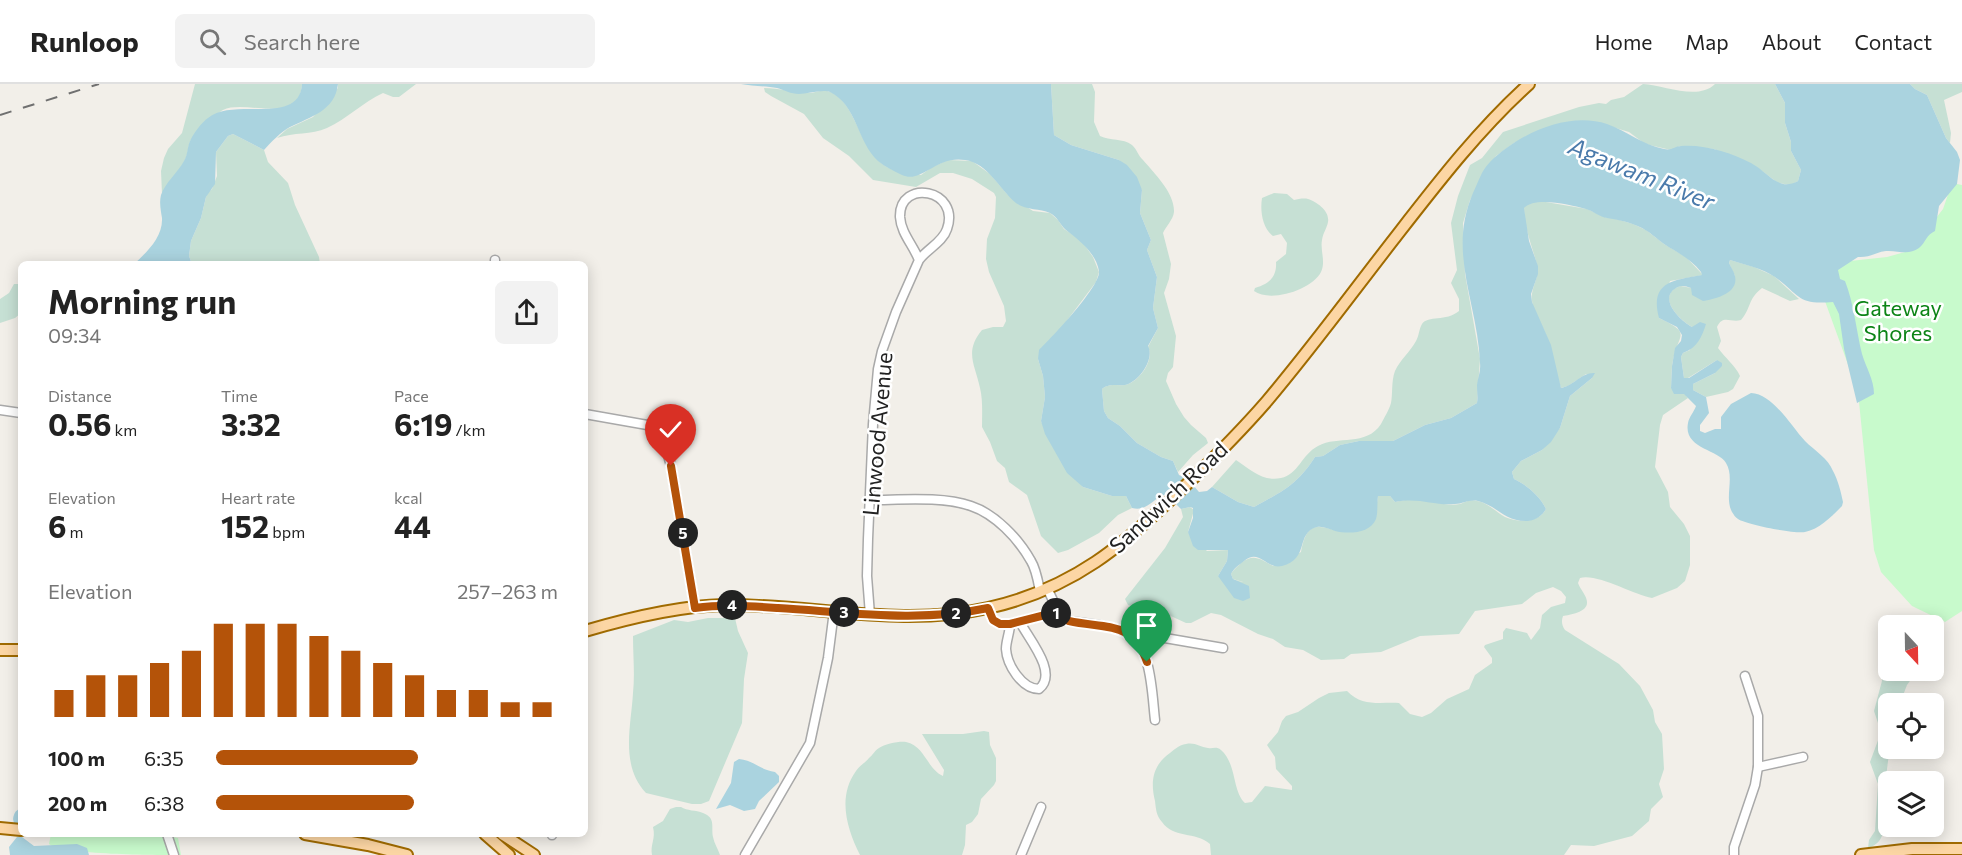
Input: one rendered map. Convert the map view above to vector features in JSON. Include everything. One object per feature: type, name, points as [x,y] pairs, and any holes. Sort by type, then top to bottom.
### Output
[{"type":"main road","name":"Sandwich Road","points":[[588,629],[695,608],[737,606],[870,615],[931,616],[988,608],[1044,590],[1077,573],[1118,547],[1170,501],[1267,401],[1449,169],[1529,84]]},
{"type":"main road","points":[[0,650],[18,650]]},
{"type":"main road","points":[[0,828],[18,830]]},
{"type":"main road","points":[[322,837],[407,855]]},
{"type":"main road","points":[[487,837],[498,850],[509,855]]},
{"type":"main road","points":[[507,837],[534,855]]},
{"type":"main road","points":[[1861,855],[1912,849],[1962,849]]},
{"type":"street","name":"Linwood Avenue","points":[[870,615],[867,567],[873,424],[880,360],[907,282],[919,260],[944,235],[948,226],[945,204],[938,196],[928,192],[916,194],[907,199],[903,202],[900,211],[903,229],[919,260]]},
{"type":"street","points":[[0,410],[18,413]]},
{"type":"street","points":[[588,415],[687,432]]},
{"type":"street","points":[[655,426],[664,441],[671,466],[695,608]]},
{"type":"street","points":[[870,500],[962,504],[980,510],[1007,530],[1032,562],[1044,590],[1057,612],[1065,619],[1116,629],[1130,634],[1140,644],[1147,662],[1155,720]]},
{"type":"street","points":[[988,608],[990,617],[996,623],[1010,624],[1057,612]]},
{"type":"street","points":[[745,855],[810,742],[828,658],[834,611]]},
{"type":"street","points":[[1010,624],[1006,650],[1011,664],[1022,681],[1031,688],[1039,689],[1045,678],[1041,658],[1020,622]]},
{"type":"street","points":[[1130,634],[1181,639],[1223,648]]},
{"type":"street","points":[[1734,855],[1737,835],[1753,793],[1758,767],[1758,716],[1744,676]]},
{"type":"street","points":[[1758,767],[1803,757]]},
{"type":"street","points":[[1021,855],[1041,807]]},
{"type":"street","points":[[168,837],[174,855]]},
{"type":"green space","points":[[195,84],[302,84],[299,97],[292,104],[282,108],[233,107],[220,112],[192,139],[183,164],[162,194],[161,171],[164,158],[168,149],[182,133]]},
{"type":"green space","points":[[338,84],[416,84],[399,97],[383,93],[327,128],[277,138],[287,129],[313,117],[338,88]]},
{"type":"green space","points":[[1051,84],[1092,84],[1095,92],[1094,122],[1100,136],[1125,141],[1132,145],[1163,184],[1171,198],[1174,212],[1163,233],[1171,264],[1164,293],[1176,336],[1173,367],[1166,381],[1184,417],[1206,438],[1208,443],[1178,472],[1173,461],[1137,443],[1108,418],[1104,411],[1102,389],[1110,385],[1125,385],[1140,375],[1147,364],[1150,352],[1148,347],[1158,328],[1153,308],[1157,277],[1147,250],[1151,240],[1140,213],[1142,190],[1119,160],[1071,145],[1054,135]]},
{"type":"green space","points":[[1643,84],[1690,92],[1708,89],[1715,84],[1775,84],[1785,103],[1785,123],[1791,142],[1791,151],[1801,170],[1798,181],[1791,185],[1778,183],[1762,171],[1714,149],[1680,146],[1671,150],[1645,144],[1629,132],[1599,123],[1538,131],[1514,143],[1496,156],[1470,200],[1463,223],[1465,274],[1480,359],[1477,403],[1451,418],[1425,425],[1393,441],[1359,441],[1340,445],[1323,456],[1315,457],[1289,487],[1254,507],[1238,502],[1212,487],[1236,460],[1262,476],[1281,478],[1292,473],[1318,446],[1368,436],[1375,431],[1390,406],[1395,371],[1416,341],[1422,324],[1425,321],[1449,316],[1459,311],[1459,299],[1451,283],[1457,270],[1451,223],[1470,165],[1482,158],[1503,132],[1579,107],[1606,104],[1611,100],[1624,97]]},
{"type":"green space","points":[[1910,84],[1962,84],[1962,92],[1944,100],[1951,133],[1950,143],[1927,95]]},
{"type":"green space","points":[[764,88],[803,93],[825,91],[837,96],[852,114],[870,151],[889,168],[921,175],[948,160],[972,161],[990,174],[1007,194],[1033,211],[1050,213],[1064,229],[1081,240],[1093,257],[1099,272],[1096,282],[1038,359],[1043,376],[1045,397],[1041,421],[1052,445],[1083,487],[1112,496],[1126,496],[1132,508],[1118,515],[1099,533],[1058,553],[1041,536],[1027,495],[1009,482],[1005,468],[997,461],[982,427],[982,397],[972,358],[973,345],[982,330],[1003,327],[1006,321],[1004,306],[989,272],[986,259],[987,239],[995,218],[996,197],[994,193],[972,179],[953,173],[940,173],[916,187],[873,180],[849,156],[823,138],[804,114],[771,96],[765,92]]},
{"type":"green space","points":[[233,134],[264,150],[268,162],[288,183],[320,261],[191,261],[189,256],[191,241],[201,218],[208,192],[212,189],[217,176],[216,152],[228,136]]},
{"type":"green space","name":"Gateway Shores","points":[[1952,183],[1962,185],[1962,611],[1945,622],[1944,615],[1931,615],[1912,606],[1881,572],[1874,550],[1858,392],[1815,269],[1905,252],[1927,230],[1943,209]]},
{"type":"green space","points":[[1274,193],[1287,194],[1294,200],[1306,199],[1315,202],[1327,214],[1328,222],[1322,240],[1321,272],[1300,289],[1270,296],[1254,291],[1255,288],[1271,279],[1275,272],[1276,262],[1286,254],[1287,243],[1281,234],[1273,236],[1269,233],[1261,208],[1262,198]]},
{"type":"green space","points":[[1540,201],[1587,209],[1607,218],[1633,224],[1686,257],[1703,275],[1670,281],[1659,318],[1680,331],[1680,339],[1672,363],[1671,388],[1684,393],[1688,398],[1663,415],[1655,467],[1668,492],[1670,507],[1684,524],[1690,536],[1690,565],[1685,581],[1677,588],[1652,598],[1606,581],[1580,578],[1578,583],[1586,597],[1587,605],[1578,612],[1563,616],[1562,620],[1565,630],[1619,664],[1640,686],[1653,710],[1655,722],[1662,734],[1664,769],[1659,784],[1663,797],[1651,809],[1649,821],[1632,836],[1594,846],[1571,845],[1564,855],[1211,855],[1210,844],[1198,837],[1172,831],[1157,814],[1153,787],[1154,774],[1164,758],[1175,749],[1192,744],[1221,750],[1230,762],[1238,792],[1245,803],[1252,802],[1265,786],[1292,790],[1292,786],[1276,769],[1275,757],[1267,745],[1278,732],[1286,716],[1298,712],[1329,693],[1347,691],[1365,702],[1399,703],[1410,714],[1422,717],[1431,713],[1447,699],[1469,689],[1475,675],[1492,663],[1492,658],[1484,647],[1485,645],[1503,639],[1503,632],[1506,628],[1527,633],[1531,640],[1540,628],[1542,615],[1551,607],[1565,603],[1566,597],[1553,587],[1536,593],[1522,604],[1475,611],[1459,634],[1420,636],[1381,652],[1351,654],[1344,659],[1321,660],[1303,650],[1285,647],[1221,615],[1211,613],[1191,623],[1186,623],[1162,612],[1128,605],[1125,599],[1165,548],[1183,517],[1181,509],[1190,507],[1194,510],[1188,532],[1207,551],[1228,550],[1227,561],[1218,576],[1243,582],[1233,579],[1231,574],[1241,563],[1250,558],[1257,558],[1273,566],[1301,552],[1305,537],[1312,529],[1322,527],[1337,531],[1376,509],[1378,496],[1390,496],[1395,502],[1418,499],[1450,505],[1475,500],[1505,517],[1516,520],[1533,519],[1543,514],[1546,509],[1537,495],[1514,479],[1512,472],[1521,461],[1542,450],[1560,428],[1570,396],[1592,378],[1586,374],[1561,388],[1546,335],[1533,305],[1532,292],[1538,270],[1527,229],[1524,207],[1528,203]]},
{"type":"green space","points":[[1730,260],[1774,276],[1799,299],[1790,301],[1762,288],[1754,296],[1741,320],[1724,320],[1719,323],[1717,327],[1721,341],[1718,348],[1740,376],[1733,389],[1706,397],[1693,390],[1693,384],[1715,373],[1717,360],[1688,378],[1684,378],[1681,357],[1683,353],[1690,350],[1692,327],[1674,312],[1669,296],[1674,289],[1681,286],[1691,288],[1735,276],[1729,263]]},
{"type":"green space","points":[[14,284],[18,284],[18,316],[0,323],[0,299],[9,293]]},
{"type":"green space","points":[[708,618],[735,618],[748,653],[742,723],[709,801],[692,804],[646,793],[633,770],[629,732],[634,679],[633,636],[674,620],[688,622]]},
{"type":"green space","points":[[1882,681],[1910,681],[1904,693],[1879,693]]},
{"type":"green space","points":[[1878,696],[1878,723],[1874,711]]},
{"type":"green space","points":[[989,732],[990,745],[996,758],[996,781],[981,799],[978,814],[972,822],[966,825],[962,855],[860,855],[851,835],[845,802],[850,781],[859,767],[876,750],[896,742],[912,744],[943,776],[944,770],[922,734],[963,734]]},
{"type":"green space","points":[[1878,740],[1878,759],[1888,759],[1887,771],[1878,771],[1878,784],[1870,762]]},
{"type":"green space","points":[[1878,784],[1878,837],[1881,837],[1868,848],[1869,840],[1875,831]]},
{"type":"green space","points":[[676,807],[700,812],[710,817],[720,855],[652,855],[653,827],[663,821],[670,809]]},
{"type":"green space","points":[[50,837],[173,837],[178,838],[181,855],[111,854],[58,848],[49,844]]},
{"type":"water","points":[[302,84],[338,84],[336,93],[327,107],[287,129],[264,150],[233,134],[228,136],[216,152],[215,184],[206,197],[201,218],[191,241],[189,256],[191,261],[137,261],[149,249],[160,232],[162,225],[161,195],[184,161],[191,139],[203,122],[219,112],[233,109],[278,108],[290,104],[298,97]]},
{"type":"water","name":"Agawam River","points":[[741,84],[1051,84],[1054,135],[1071,145],[1119,160],[1127,165],[1137,177],[1142,190],[1140,213],[1151,240],[1147,250],[1157,277],[1153,308],[1158,328],[1148,346],[1150,351],[1147,363],[1140,375],[1130,383],[1110,385],[1102,389],[1104,411],[1108,418],[1137,443],[1173,461],[1179,475],[1188,479],[1199,492],[1207,491],[1212,487],[1238,502],[1254,507],[1289,486],[1315,457],[1323,456],[1340,445],[1359,441],[1393,441],[1425,425],[1451,418],[1477,403],[1480,371],[1478,341],[1463,257],[1466,215],[1473,193],[1487,165],[1501,152],[1529,134],[1560,123],[1592,121],[1607,124],[1664,149],[1690,146],[1727,153],[1751,163],[1779,183],[1791,184],[1798,181],[1801,170],[1791,151],[1791,142],[1785,123],[1785,103],[1775,84],[1910,84],[1927,95],[1946,138],[1960,160],[1957,184],[1939,206],[1935,231],[1919,248],[1911,252],[1886,251],[1858,257],[1838,270],[1840,279],[1845,281],[1848,290],[1862,354],[1874,389],[1874,394],[1857,403],[1844,349],[1839,314],[1833,302],[1812,302],[1800,298],[1770,274],[1730,260],[1735,282],[1730,291],[1703,301],[1692,295],[1691,288],[1682,286],[1676,288],[1669,298],[1673,309],[1682,320],[1692,327],[1700,322],[1706,324],[1698,342],[1681,357],[1684,378],[1689,378],[1717,360],[1722,363],[1715,373],[1693,384],[1693,390],[1706,397],[1709,413],[1700,425],[1700,431],[1705,433],[1721,429],[1721,417],[1731,404],[1751,393],[1767,399],[1831,466],[1843,502],[1842,506],[1821,525],[1800,532],[1761,526],[1735,517],[1729,500],[1730,475],[1726,463],[1722,458],[1696,443],[1688,432],[1689,419],[1696,406],[1684,394],[1674,394],[1671,388],[1675,348],[1681,341],[1682,335],[1677,327],[1659,318],[1657,306],[1661,289],[1674,281],[1702,275],[1697,267],[1638,226],[1572,205],[1553,202],[1536,203],[1524,208],[1529,241],[1538,266],[1538,274],[1531,294],[1532,302],[1551,345],[1561,388],[1590,373],[1595,373],[1570,396],[1560,428],[1551,442],[1542,450],[1521,461],[1512,472],[1514,479],[1537,495],[1546,509],[1534,520],[1520,521],[1478,501],[1458,504],[1412,500],[1395,502],[1390,496],[1378,496],[1376,519],[1369,528],[1358,532],[1346,532],[1317,527],[1306,535],[1300,552],[1291,563],[1276,566],[1254,557],[1240,564],[1231,574],[1233,579],[1249,586],[1250,598],[1243,601],[1234,598],[1218,576],[1227,561],[1228,550],[1198,550],[1193,546],[1188,532],[1193,518],[1193,508],[1181,509],[1164,495],[1146,507],[1137,509],[1132,508],[1126,496],[1112,496],[1083,487],[1067,473],[1045,434],[1041,421],[1045,397],[1043,376],[1038,359],[1039,350],[1074,312],[1097,278],[1099,271],[1097,264],[1086,248],[1053,215],[1016,203],[987,171],[973,162],[955,160],[946,162],[909,177],[887,167],[871,153],[846,106],[830,92],[796,94],[777,88]]},
{"type":"water","points":[[739,759],[775,772],[779,776],[779,782],[759,801],[755,809],[744,811],[730,805],[716,809],[731,783],[734,762]]},
{"type":"water","points":[[17,837],[22,837],[34,846],[77,844],[87,848],[89,855],[10,855],[9,847]]},
{"type":"railway","points":[[0,115],[99,84]]},
{"type":"route","points":[[671,466],[695,608],[724,605],[920,616],[988,608],[990,617],[996,623],[1004,624],[1057,612],[1060,617],[1069,621],[1127,632],[1140,644],[1147,662]]}]
